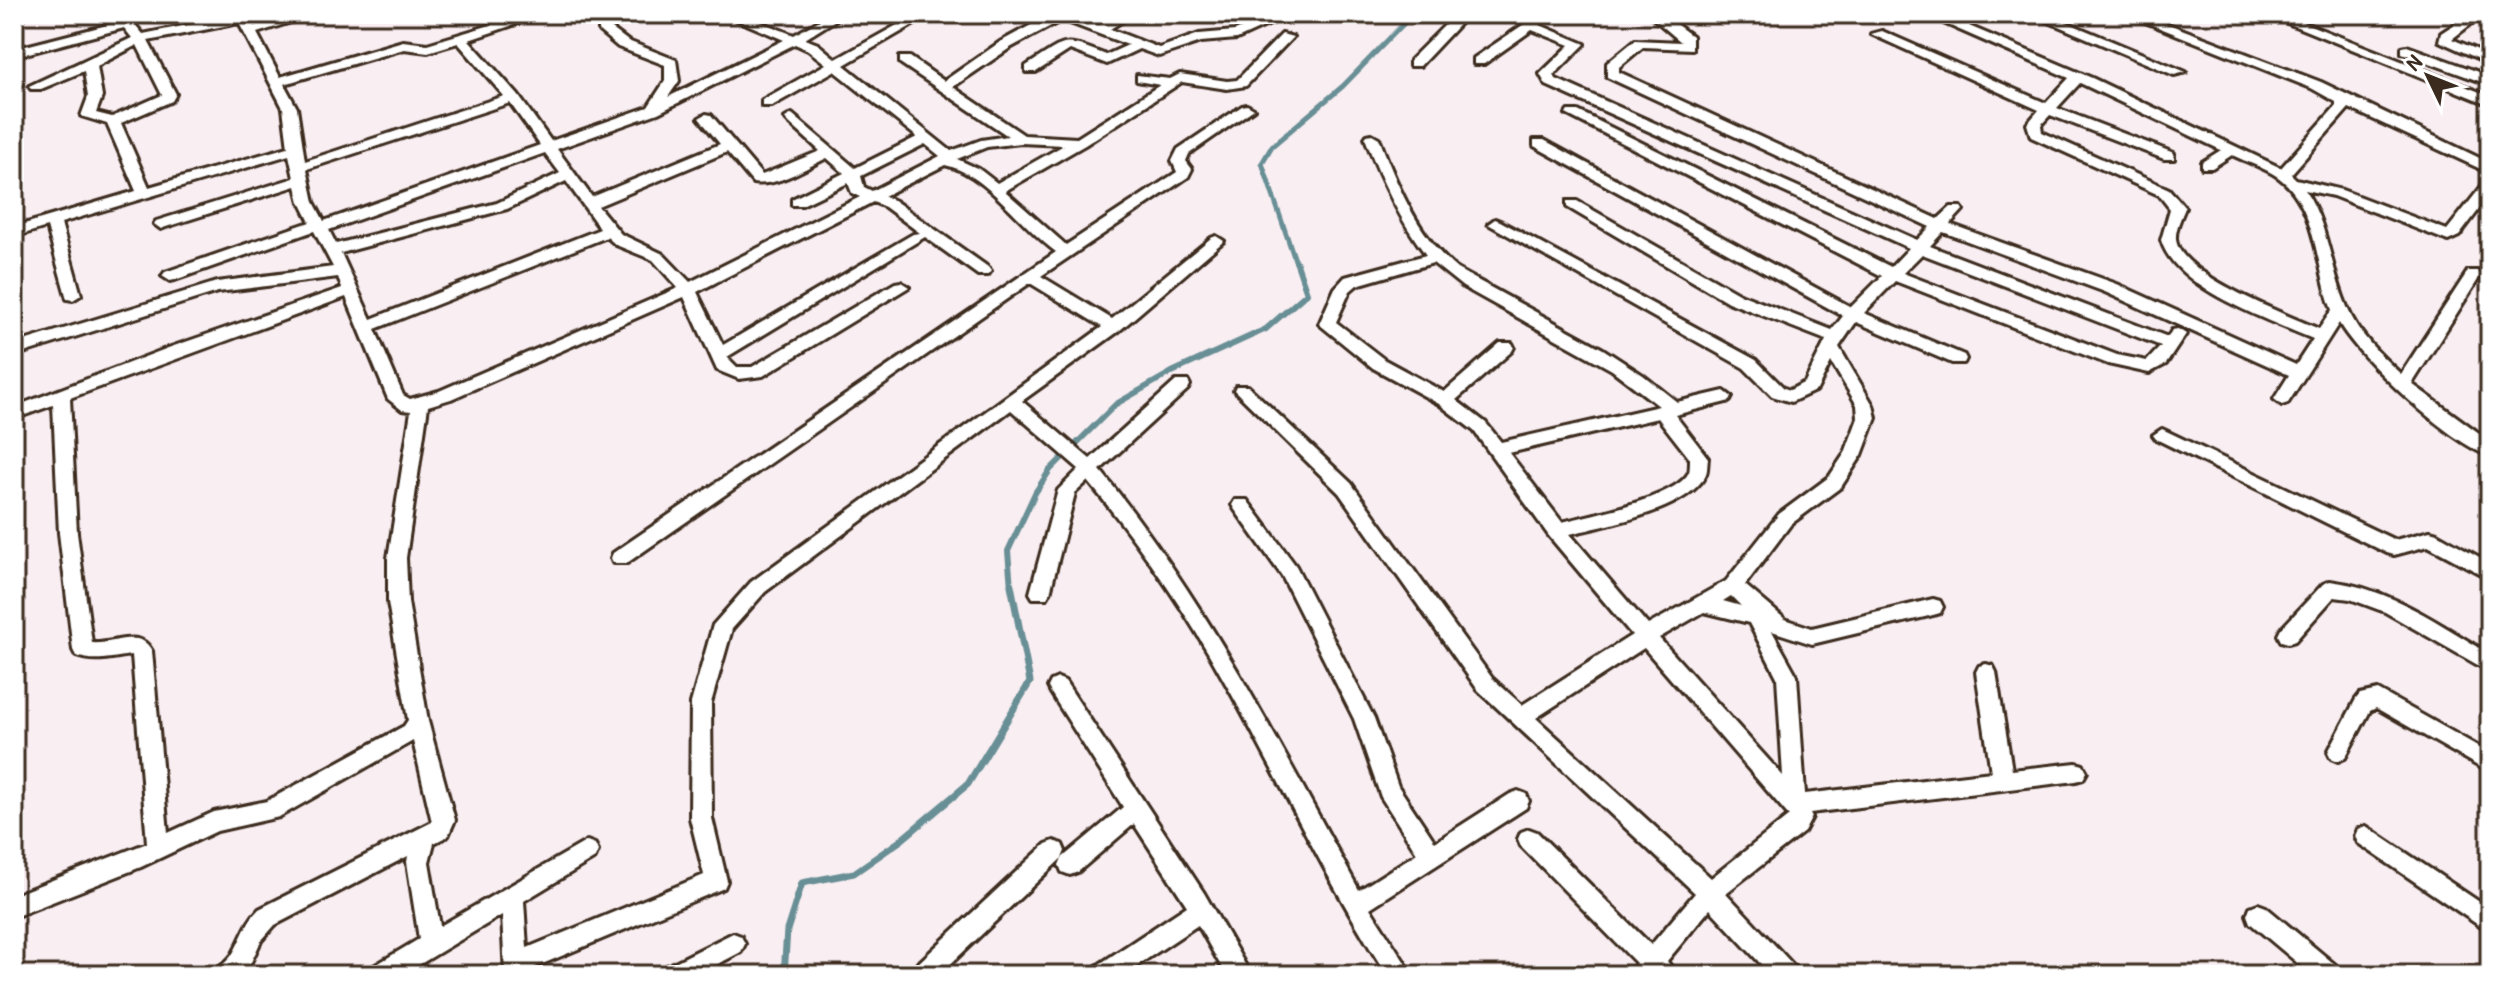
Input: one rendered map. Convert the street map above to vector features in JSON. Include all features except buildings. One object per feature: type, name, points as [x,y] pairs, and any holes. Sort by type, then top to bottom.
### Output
[{"type":"street","points":[[14,17],[27,14]]},
{"type":"street","points":[[252,31],[310,14]]},
{"type":"street","points":[[277,82],[403,45],[428,48],[540,14]]},
{"type":"street","points":[[730,14],[796,39],[834,64],[950,157]]},
{"type":"street","points":[[170,276],[550,149],[653,110],[796,39],[839,14]]},
{"type":"street","points":[[767,103],[926,14]]},
{"type":"street","points":[[944,87],[1005,45],[1060,14],[1135,46],[1159,52],[1199,38],[1237,35],[1286,14]]},
{"type":"street","points":[[1098,31],[1128,14]]},
{"type":"street","points":[[1415,63],[1463,14]]},
{"type":"street","points":[[1479,61],[1547,14]]},
{"type":"street","points":[[1654,14],[1687,39],[1687,46],[1640,43],[1612,66],[1612,74],[1940,226],[2111,288],[2299,373]]},
{"type":"street","points":[[1929,14],[2078,77],[2288,178],[2337,193],[2448,236],[2454,233],[2490,185]]},
{"type":"street","points":[[1959,27],[1980,14]]},
{"type":"street","points":[[2036,14],[2179,72]]},
{"type":"street","points":[[2131,14],[2316,85],[2490,168]]},
{"type":"street","points":[[2271,14],[2490,101]]},
{"type":"street","points":[[2469,16],[2446,36],[2445,41],[2490,60]]},
{"type":"street","points":[[36,86],[90,64],[139,39],[221,17],[243,18],[290,108],[300,174],[319,226],[343,271],[396,399],[408,406],[420,405],[689,289],[950,157],[986,143],[1021,139],[1080,142]]},
{"type":"street","points":[[14,53],[122,19],[139,39],[169,94],[167,98],[113,121],[88,116],[95,97],[90,64]]},
{"type":"street","points":[[1530,25],[1579,44],[1547,74],[1551,82],[1919,247],[2171,344]]},
{"type":"street","points":[[603,28],[623,44],[671,63],[672,81],[653,110]]},
{"type":"street","points":[[1877,34],[2048,109],[2169,156]]},
{"type":"street","points":[[997,189],[1080,142],[1171,83],[1188,76],[1227,85],[1241,83],[1287,37]]},
{"type":"street","points":[[461,38],[513,98],[609,231],[623,245],[658,257],[689,289],[718,355],[730,371],[744,375],[757,372],[901,287]]},
{"type":"street","points":[[1031,69],[1069,45],[1107,60],[1135,46]]},
{"type":"street","points":[[2407,50],[2490,81]]},
{"type":"street","points":[[905,60],[1021,139]]},
{"type":"street","points":[[2078,77],[2034,124],[2036,134],[2164,192],[2178,208],[2168,239],[2171,249],[2199,278],[2322,337]]},
{"type":"street","points":[[1142,78],[1171,83]]},
{"type":"street","points":[[161,224],[513,98]]},
{"type":"street","points":[[2288,178],[2343,107],[2343,100]]},
{"type":"street","points":[[620,558],[1183,174],[1185,169],[1179,161],[1183,152],[1247,109]]},
{"type":"street","points":[[1573,114],[1891,274],[2130,365],[2149,367],[2160,360],[2186,322]]},
{"type":"street","points":[[706,118],[752,175],[764,181],[829,152]]},
{"type":"street","points":[[792,118],[853,174],[857,190],[890,204],[983,271]]},
{"type":"street","points":[[113,121],[145,195]]},
{"type":"street","points":[[797,202],[927,138]]},
{"type":"street","points":[[1372,138],[1392,185],[1437,257],[1452,273],[1583,346],[1655,392],[1699,458],[1702,468],[1698,478],[1664,500],[1556,531]]},
{"type":"street","points":[[1539,143],[1852,314],[1958,359]]},
{"type":"street","points":[[589,204],[728,146]]},
{"type":"street","points":[[14,232],[295,149]]},
{"type":"street","points":[[2207,165],[2232,149]]},
{"type":"street","points":[[950,157],[946,161],[964,166],[997,189],[1051,243],[1066,252]]},
{"type":"street","points":[[332,250],[502,206],[568,175]]},
{"type":"street","points":[[2288,178],[2313,213],[2340,310],[2367,350],[2403,385],[2490,450]]},
{"type":"street","points":[[1521,717],[1646,636],[1733,586],[1785,519],[1835,482],[1861,436],[1867,418],[1865,405],[1833,342],[1734,298],[1572,204]]},
{"type":"street","points":[[1495,224],[1750,364],[1778,392],[1791,396],[1811,386],[1833,342],[1852,314],[1956,210]]},
{"type":"street","points":[[53,221],[73,295]]},
{"type":"street","points":[[366,327],[609,231]]},
{"type":"street","points":[[718,355],[918,237]]},
{"type":"street","points":[[512,897],[517,970],[716,881],[701,818],[701,703],[723,625],[758,587],[1113,327],[1216,241]]},
{"type":"street","points":[[1437,257],[1351,281],[1343,288],[1327,324],[1379,364],[1445,400],[1480,427],[1556,531],[1795,805],[1801,817],[1796,825],[1710,892],[1652,970],[1529,839]]},
{"type":"street","points":[[14,350],[217,287],[343,271]]},
{"type":"street","points":[[2403,385],[2473,275]]},
{"type":"street","points":[[1030,276],[1113,327]]},
{"type":"street","points":[[17,412],[174,352],[351,290]]},
{"type":"street","points":[[2282,399],[2340,310]]},
{"type":"street","points":[[1445,400],[1506,347]]},
{"type":"street","points":[[1040,593],[1067,490],[1085,465],[1182,385]]},
{"type":"street","points":[[1242,390],[1345,488],[1393,551],[1474,671],[1710,892],[1787,975]]},
{"type":"street","points":[[61,396],[68,533],[83,650],[104,652],[135,645],[142,651],[158,849]]},
{"type":"street","points":[[1498,449],[1724,397]]},
{"type":"street","points":[[1011,401],[1085,465],[1141,533],[1228,668],[1355,905],[1401,975]]},
{"type":"street","points":[[227,975],[242,962],[248,938],[267,917],[424,839],[444,820],[418,721],[398,602],[397,558],[420,405]]},
{"type":"street","points":[[2162,435],[2394,548],[2430,538],[2490,572]]},
{"type":"street","points":[[1241,505],[1289,571],[1364,718],[1389,790],[1432,856]]},
{"type":"street","points":[[1733,586],[1779,628],[1792,634],[1812,636],[1933,607]]},
{"type":"street","points":[[2288,635],[2330,589],[2347,589],[2383,604],[2490,664]]},
{"type":"street","points":[[1703,604],[1755,617],[1787,676],[1795,805]]},
{"type":"street","points":[[1986,672],[2003,780]]},
{"type":"street","points":[[1058,687],[1201,910],[1239,975]]},
{"type":"street","points":[[2338,752],[2363,705],[2367,700],[2378,699],[2490,764]]},
{"type":"street","points":[[14,906],[158,849],[214,822],[286,803],[391,746],[411,732],[418,721]]},
{"type":"street","points":[[1795,805],[2076,772]]},
{"type":"street","points":[[1355,905],[1518,801]]},
{"type":"street","points":[[922,975],[1062,858],[1136,809]]},
{"type":"street","points":[[2366,836],[2490,922]]},
{"type":"street","points":[[424,839],[418,862],[432,945]]},
{"type":"street","points":[[380,975],[587,851]]},
{"type":"street","points":[[1103,975],[1201,910]]},
{"type":"street","points":[[2258,915],[2330,975]]},
{"type":"street","points":[[673,975],[733,944]]},
{"type":"waterway","points":[[1296,263],[1262,163],[1272,146],[1343,86],[1413,14]]},
{"type":"waterway","points":[[1011,587],[1008,551],[1035,493],[1050,470],[1116,404],[1172,372],[1266,329],[1307,293],[1296,261]]},
{"type":"waterway","points":[[784,975],[787,930],[802,883],[854,873],[900,841],[968,784],[1030,682],[1011,585]]}]
